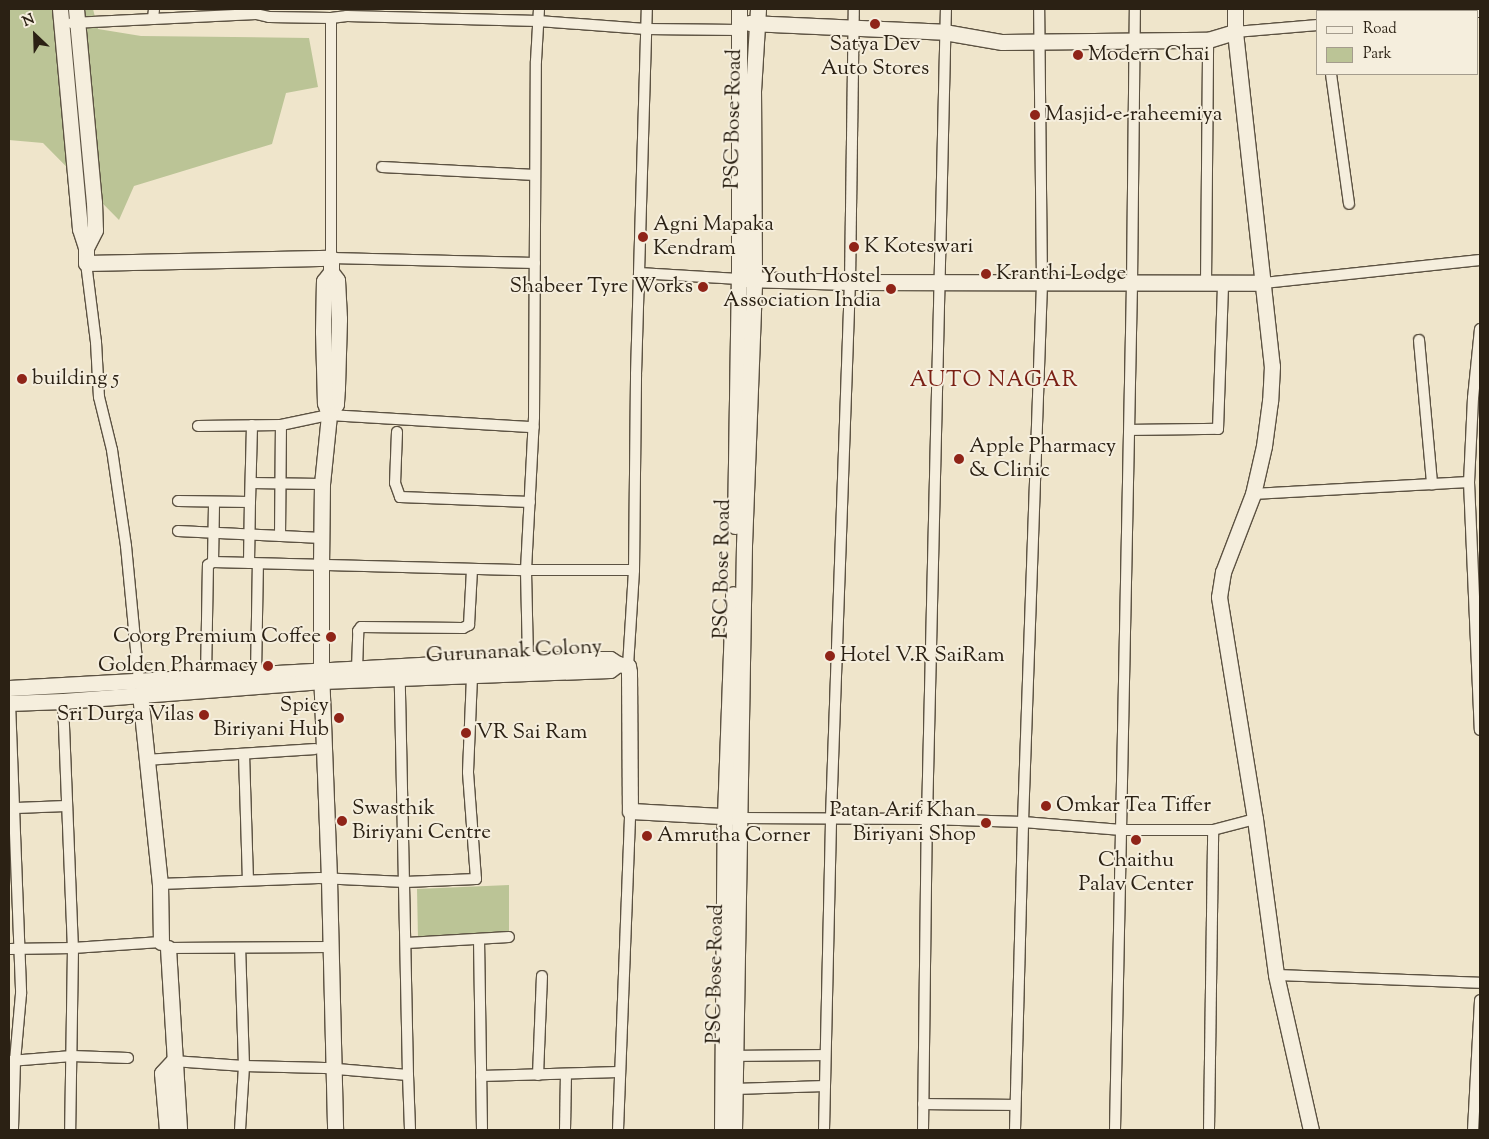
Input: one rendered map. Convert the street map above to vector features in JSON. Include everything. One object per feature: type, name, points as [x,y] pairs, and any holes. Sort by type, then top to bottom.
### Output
[{"type":"street","points":[[528,659],[526,570],[534,427],[538,9]]},
{"type":"street","points":[[618,1130],[630,811],[623,665],[634,570],[639,273],[647,9]]},
{"type":"street","points":[[824,1130],[831,817],[850,282],[854,9]]},
{"type":"street","points":[[923,1130],[927,818],[946,9]]},
{"type":"street","points":[[1015,1130],[1023,822],[1042,283],[1039,9]]},
{"type":"street","points":[[1115,1130],[1130,430],[1135,9]]},
{"type":"street","points":[[1235,9],[1235,32],[1272,366],[1264,446],[1253,494],[1223,572],[1219,597],[1255,819],[1276,975],[1311,1130]]},
{"type":"street","points":[[179,1130],[160,884],[146,760],[126,546],[112,450],[99,397],[96,342],[86,264],[86,248],[95,230],[94,211],[69,16],[256,12],[269,17],[331,18],[347,12],[646,29],[739,21],[758,16],[854,29],[944,32],[1002,42],[1208,40],[1235,32],[1316,25]]},
{"type":"street","name":"PSC Bose Road","points":[[722,1130],[729,1056],[733,817],[734,554],[747,279],[753,91],[758,16]]},
{"type":"street","points":[[324,878],[315,749],[322,566],[322,484],[329,415],[336,404],[339,319],[337,280],[331,265],[331,18]]},
{"type":"street","name":"PSC Bose Road","points":[[739,21],[747,279]]},
{"type":"street","points":[[1206,284],[1208,40]]},
{"type":"street","points":[[1332,75],[1348,204]]},
{"type":"street","points":[[382,167],[535,175]]},
{"type":"street","points":[[639,273],[850,282],[1264,284],[1480,260]]},
{"type":"street","points":[[86,264],[331,265],[535,263]]},
{"type":"street","points":[[1130,430],[1218,430],[1223,284]]},
{"type":"street","points":[[1480,329],[1473,398],[1469,482],[1480,730]]},
{"type":"street","points":[[1419,340],[1432,484]]},
{"type":"street","points":[[198,426],[280,425],[329,415],[534,427]]},
{"type":"street","points":[[252,425],[249,534],[253,564],[256,674]]},
{"type":"street","points":[[280,425],[280,536]]},
{"type":"street","points":[[397,432],[395,483],[400,497],[530,502]]},
{"type":"street","points":[[1253,494],[1469,482]]},
{"type":"street","points":[[250,483],[322,484]]},
{"type":"street","points":[[178,502],[250,502]]},
{"type":"street","points":[[213,562],[214,502]]},
{"type":"street","points":[[178,530],[322,538]]},
{"type":"street","points":[[206,677],[208,565],[213,562],[472,569],[634,570]]},
{"type":"street","points":[[356,669],[358,631],[361,627],[463,628],[470,625],[472,569]]},
{"type":"street","name":"Gurunanak Colony","points":[[12,693],[140,688],[318,676],[356,669],[528,659],[610,659],[623,665]]},
{"type":"street","name":"Gurunanak Colony","points":[[12,693],[63,701],[206,677],[256,674],[400,678],[472,676],[610,670],[623,665]]},
{"type":"street","points":[[318,676],[329,1068],[334,1130]]},
{"type":"street","points":[[160,884],[324,878],[405,882],[476,879],[468,772],[472,676]]},
{"type":"street","points":[[400,678],[410,1130]]},
{"type":"street","points":[[12,693],[11,764],[15,808],[14,949],[21,994],[12,1061],[12,1130]]},
{"type":"street","points":[[63,701],[73,948],[70,1130]]},
{"type":"street","points":[[146,760],[315,749]]},
{"type":"street","points":[[244,754],[248,880]]},
{"type":"street","points":[[15,808],[67,806]]},
{"type":"street","points":[[630,811],[733,817],[927,818],[1023,822],[1122,830],[1213,830],[1255,819]]},
{"type":"street","points":[[1209,1130],[1213,830]]},
{"type":"street","points":[[407,943],[509,937]]},
{"type":"street","points":[[479,939],[482,1130]]},
{"type":"street","points":[[14,949],[165,945],[240,948],[325,947]]},
{"type":"street","points":[[240,948],[244,1066],[240,1130]]},
{"type":"street","points":[[1276,975],[1480,983]]},
{"type":"street","points":[[538,1074],[542,976]]},
{"type":"street","points":[[1473,1130],[1480,1000]]},
{"type":"street","points":[[729,1056],[825,1055]]},
{"type":"street","points":[[12,1061],[72,1056],[128,1058]]},
{"type":"street","name":"PSC Bose Road","points":[[729,1056],[734,1090],[734,1130]]},
{"type":"street","points":[[173,1061],[244,1066],[329,1068],[408,1075]]},
{"type":"street","points":[[167,1130],[162,1073],[173,1061]]},
{"type":"street","points":[[326,1130],[329,1068]]},
{"type":"street","points":[[481,1076],[619,1072]]},
{"type":"street","points":[[564,1130],[566,1074]]},
{"type":"street","points":[[734,1090],[825,1086]]},
{"type":"street","points":[[923,1104],[1015,1105]]},
{"type":"green space","points":[[9,9],[93,9],[98,29],[141,36],[309,38],[318,87],[286,93],[272,144],[134,186],[119,220],[43,143],[9,140]]},
{"type":"green space","points":[[509,885],[509,934],[418,939],[417,889]]},
{"type":"place","name":"Satya Dev Auto Stores","points":[[875,24]]},
{"type":"place","name":"Modern Chai","points":[[1078,55]]},
{"type":"place","name":"Masjid-e-raheemiya","points":[[1035,115]]},
{"type":"place","name":"Agni Mapaka Kendram","points":[[643,237]]},
{"type":"place","name":"K Koteswari","points":[[854,247]]},
{"type":"place","name":"Kranthi Lodge","points":[[986,274]]},
{"type":"place","name":"Shabeer Tyre Works","points":[[703,287]]},
{"type":"place","name":"Youth Hostel Association India","points":[[891,289]]},
{"type":"place","name":"building 5","points":[[22,379]]},
{"type":"place","name":"Apple Pharmacy & Clinic","points":[[959,459]]},
{"type":"place","name":"Coorg Premium Coffee","points":[[331,637]]},
{"type":"place","name":"Hotel V.R SaiRam","points":[[830,656]]},
{"type":"place","name":"Golden Pharmacy","points":[[268,666]]},
{"type":"place","name":"Sri Durga Vilas","points":[[204,715]]},
{"type":"place","name":"Spicy Biriyani Hub","points":[[339,718]]},
{"type":"place","name":"VR Sai Ram","points":[[466,733]]},
{"type":"place","name":"Omkar Tea Tiffer","points":[[1046,806]]},
{"type":"place","name":"Swasthik Biriyani Centre","points":[[342,821]]},
{"type":"place","name":"Patan Arif Khan Biriyani Shop","points":[[986,823]]},
{"type":"place","name":"Amrutha Corner","points":[[647,836]]},
{"type":"place","name":"Chaithu Palav Center","points":[[1136,840]]},
{"type":"district","name":"AUTO NAGAR","points":[[994,382]]}]
